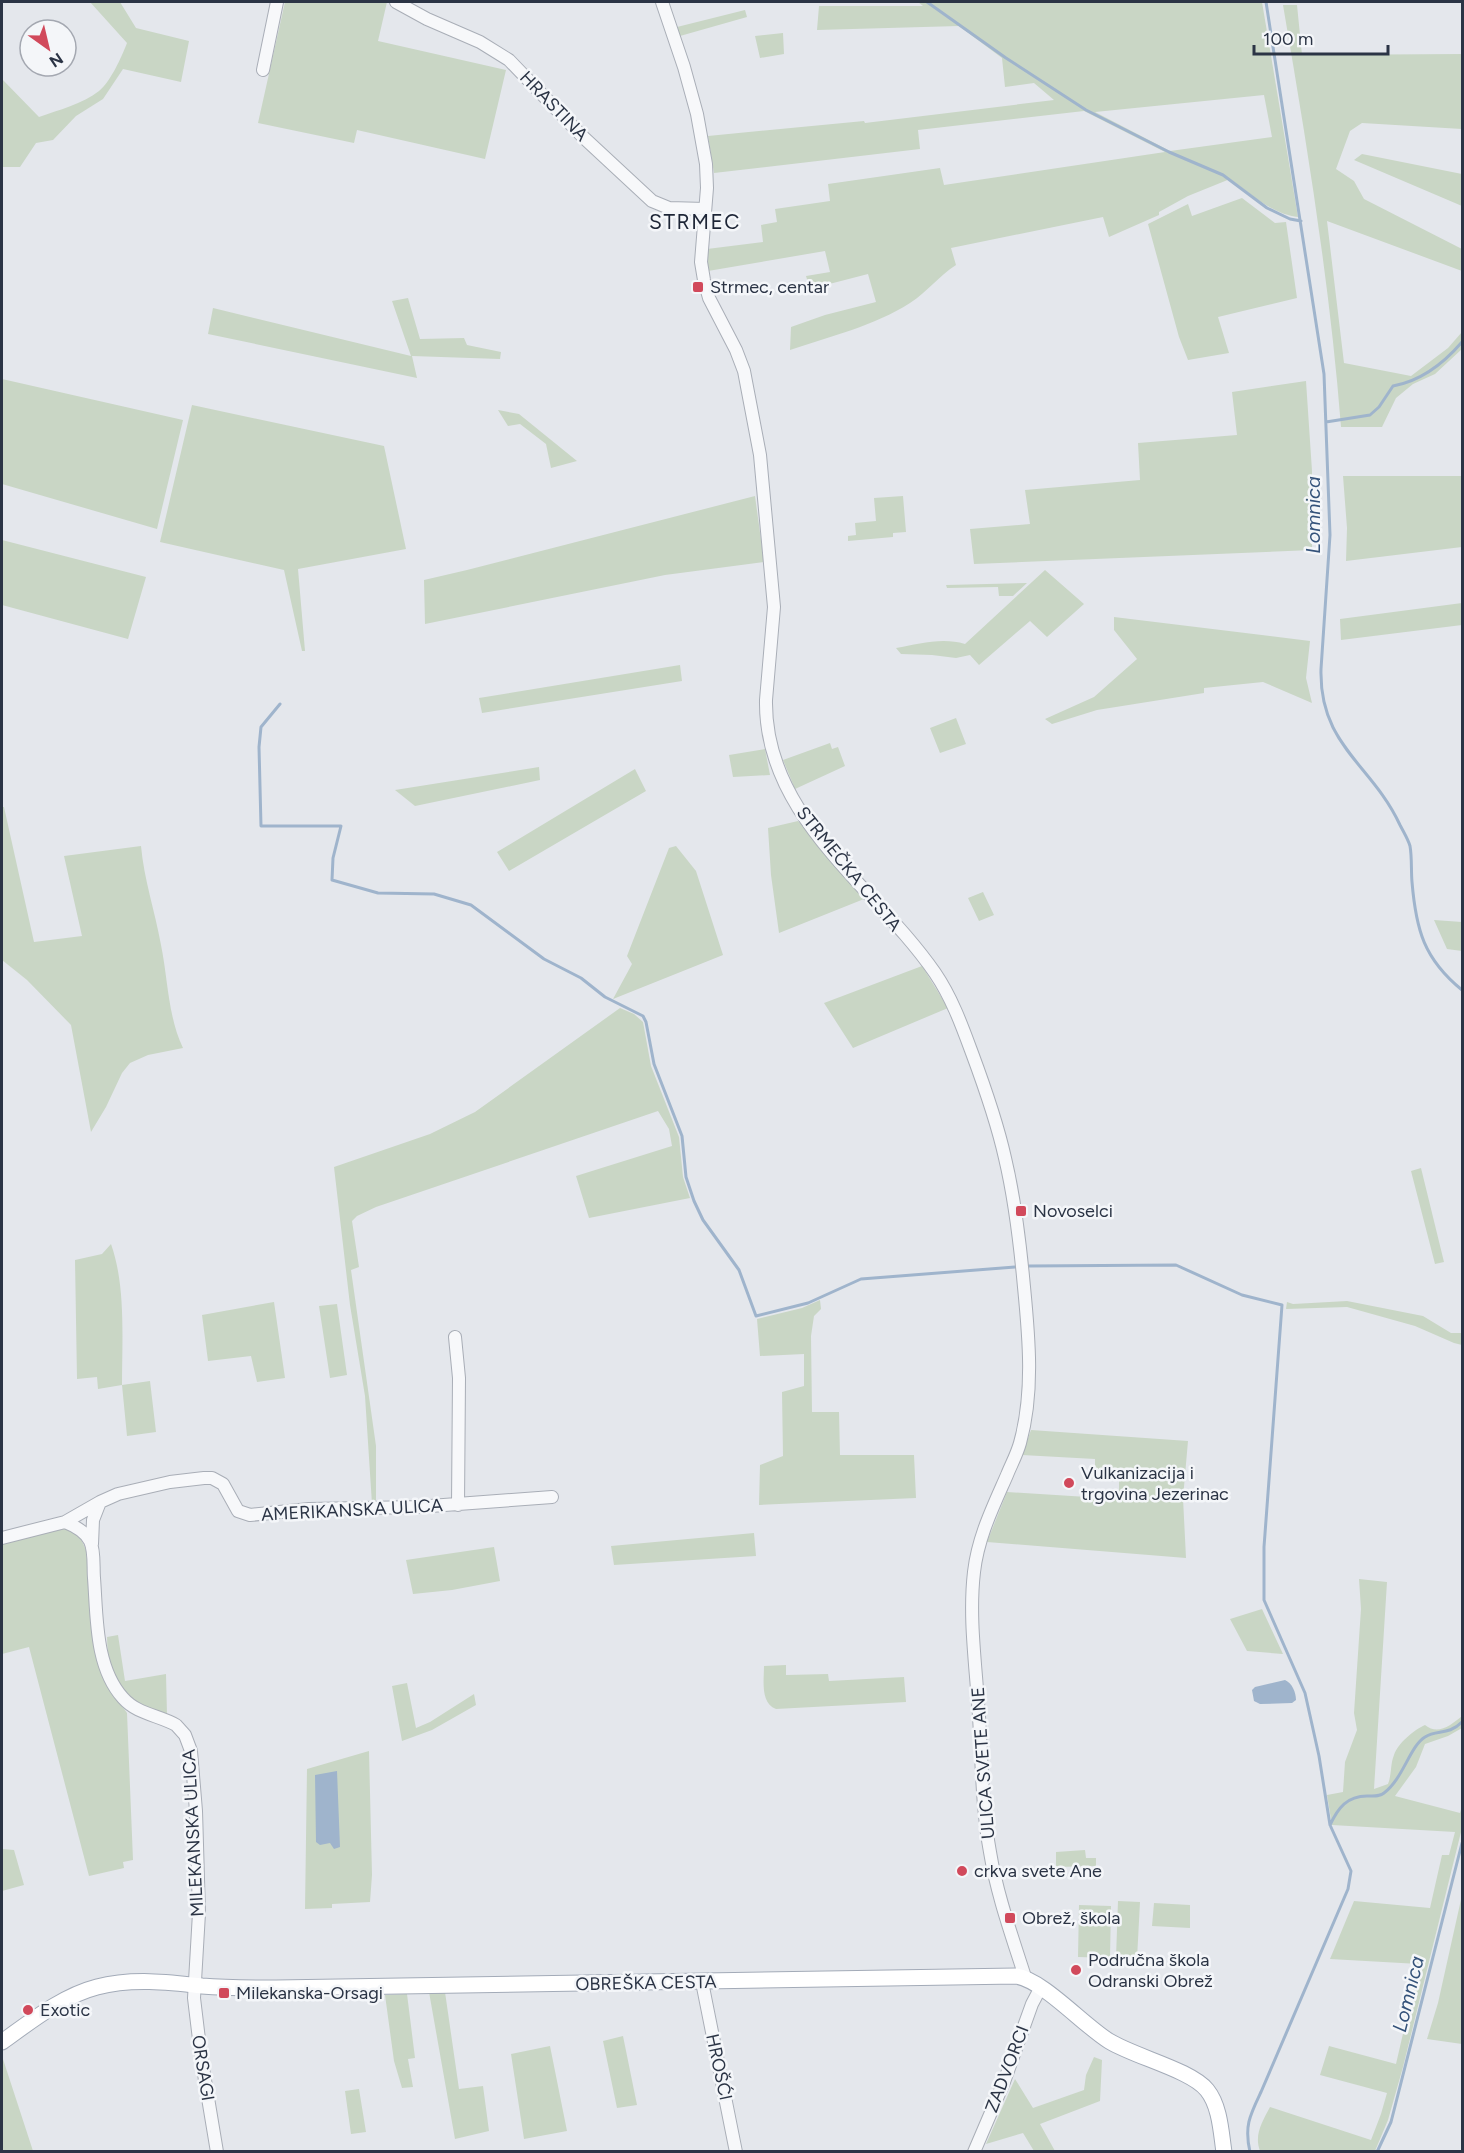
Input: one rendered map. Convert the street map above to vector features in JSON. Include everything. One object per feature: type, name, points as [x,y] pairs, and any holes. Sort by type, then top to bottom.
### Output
[{"type":"main road","name":"OBREŠKA CESTA","points":[[2,2042],[63,2002],[96,1987],[146,1982],[276,1988],[1024,1977],[1041,1987],[1075,2017],[1109,2041],[1140,2057],[1188,2075],[1202,2084],[1211,2095],[1216,2109],[1224,2151]]},
{"type":"street","points":[[263,70],[277,2]]},
{"type":"street","name":"HRASTINA","points":[[396,2],[427,19],[480,42],[509,60],[582,136],[652,201],[669,207],[705,209]]},
{"type":"street","name":"STRMEČKA CESTA","points":[[662,2],[697,114],[706,164],[707,188],[701,262],[704,280],[709,298],[740,359],[753,410],[760,455],[774,607],[766,700],[771,746],[783,778],[803,815],[842,865],[925,960],[946,992],[960,1020],[993,1111],[1012,1189],[1028,1321],[1029,1368],[1026,1416],[1020,1446],[989,1516],[979,1545]]},
{"type":"street","points":[[455,1336],[459,1378],[458,1505]]},
{"type":"street","name":"AMERIKANSKA ULICA","points":[[2,1538],[65,1522],[118,1494],[170,1482],[212,1478],[223,1484],[238,1511],[250,1515],[309,1509],[417,1508],[552,1497]]},
{"type":"street","name":"MILEKANSKA ULICA","points":[[100,1502],[93,1520],[92,1545],[99,1636],[108,1674],[119,1694],[136,1709],[176,1725],[189,1743],[196,1811],[199,1912],[194,1985]]},
{"type":"street","points":[[65,1522],[83,1532],[92,1545]]},
{"type":"street","name":"ULICA SVETE ANE","points":[[979,1545],[974,1573],[972,1609],[985,1823],[999,1893],[1024,1977]]},
{"type":"street","name":"HROŠĆI","points":[[702,1982],[736,2151]]},
{"type":"street","name":"ORSAGI","points":[[194,1985],[201,2056],[217,2151]]},
{"type":"street","name":"ZADVORCI","points":[[974,2151],[1004,2082],[1032,2004],[1041,1987]]},
{"type":"green space","points":[[90,2],[120,2],[136,28],[189,41],[181,82],[123,69],[103,99],[76,116],[53,140],[36,143],[20,167],[2,167],[2,79],[39,117],[93,96],[108,81],[115,69],[127,43]]},
{"type":"green space","points":[[285,2],[387,2],[378,41],[506,70],[485,159],[357,130],[354,143],[258,123]]},
{"type":"green space","points":[[918,2],[1262,2],[1298,217],[1271,208],[1230,179],[1188,196],[1159,212],[1159,215],[1109,237],[1103,217],[951,248],[956,265],[910,303],[867,324],[790,350],[791,327],[825,315],[876,302],[868,274],[810,289],[806,276],[830,272],[825,251],[708,271],[707,249],[763,242],[761,225],[777,222],[775,209],[830,201],[828,184],[940,168],[944,185],[1165,152],[1084,111],[918,130],[920,149],[714,173],[708,136],[864,121],[865,123],[1054,100],[1034,83],[1005,87],[1002,58],[959,26],[817,30],[819,6],[923,6]],"holes":[[[1264,95],[1272,137],[1170,151],[1095,112]]]},
{"type":"green space","points":[[1283,5],[1297,5],[1302,55],[1462,54],[1462,129],[1362,123],[1350,131],[1336,169],[1354,181],[1364,199],[1462,249],[1462,271],[1327,221],[1344,363],[1411,376],[1448,348],[1462,332],[1462,349],[1435,374],[1413,384],[1396,398],[1382,427],[1341,427],[1324,268]]},
{"type":"green space","points":[[745,10],[747,17],[680,36],[677,27]]},
{"type":"green space","points":[[783,33],[784,54],[760,58],[755,36]]},
{"type":"green space","points":[[1362,154],[1462,174],[1462,206],[1354,160]]},
{"type":"green space","points":[[1242,198],[1275,223],[1286,222],[1297,298],[1218,317],[1229,353],[1188,360],[1179,337],[1148,224],[1188,204],[1192,216]]},
{"type":"green space","points":[[408,298],[420,339],[464,338],[467,345],[501,352],[500,359],[412,356],[417,378],[208,334],[213,308],[411,356],[392,301]]},
{"type":"green space","points":[[2,379],[183,420],[157,529],[2,484]]},
{"type":"green space","points":[[1306,381],[1312,471],[1312,550],[974,564],[970,529],[1030,524],[1025,490],[1140,480],[1138,443],[1237,435],[1232,392]]},
{"type":"green space","points":[[192,405],[384,446],[406,549],[298,569],[305,651],[302,651],[284,570],[160,542]]},
{"type":"green space","points":[[498,410],[519,414],[577,461],[551,468],[546,444],[520,424],[508,426]]},
{"type":"green space","points":[[1343,476],[1462,476],[1462,547],[1346,561],[1347,528]]},
{"type":"green space","points":[[755,496],[764,562],[665,575],[425,624],[424,580]]},
{"type":"green space","points":[[903,496],[906,532],[893,533],[893,537],[848,541],[848,536],[856,535],[855,523],[876,521],[874,498]]},
{"type":"green space","points":[[2,540],[146,577],[128,639],[2,605]]},
{"type":"green space","points":[[1045,570],[1084,604],[1047,637],[1030,621],[979,665],[970,655],[956,658],[901,654],[896,648],[939,641],[965,644]]},
{"type":"green space","points":[[1027,583],[1013,596],[999,596],[998,587],[947,588],[946,585]]},
{"type":"green space","points":[[1462,603],[1462,625],[1341,640],[1340,619]]},
{"type":"green space","points":[[1114,617],[1310,641],[1306,678],[1312,703],[1263,682],[1204,688],[1204,693],[1097,710],[1052,724],[1045,719],[1094,697],[1137,659],[1114,630]]},
{"type":"green space","points":[[680,665],[682,681],[482,713],[479,698]]},
{"type":"green space","points":[[956,718],[966,744],[940,753],[930,728]]},
{"type":"green space","points":[[830,743],[832,749],[838,747],[845,766],[795,789],[783,760]]},
{"type":"green space","points":[[765,749],[770,775],[733,777],[729,755]]},
{"type":"green space","points":[[539,767],[540,780],[415,806],[395,790]]},
{"type":"green space","points":[[635,769],[646,791],[509,871],[497,852]]},
{"type":"green space","points":[[2,807],[4,807],[34,942],[82,936],[64,856],[141,846],[161,945],[171,1011],[183,1048],[148,1055],[130,1063],[122,1073],[91,1132],[71,1025],[27,980],[2,960]]},
{"type":"green space","points":[[798,821],[864,899],[779,933],[771,875],[768,828]]},
{"type":"green space","points":[[676,846],[696,871],[723,955],[613,999],[632,964],[627,956],[669,848]]},
{"type":"green space","points":[[983,892],[994,915],[979,921],[968,898]]},
{"type":"green space","points":[[1434,920],[1462,922],[1462,951],[1447,949]]},
{"type":"green space","points":[[922,966],[948,1008],[853,1048],[824,1003]]},
{"type":"green space","points":[[620,1008],[634,1014],[643,1022],[651,1066],[679,1137],[683,1177],[690,1198],[589,1218],[576,1176],[672,1146],[669,1129],[658,1111],[376,1207],[357,1216],[352,1221],[359,1267],[351,1270],[376,1446],[376,1503],[372,1504],[365,1396],[350,1305],[334,1167],[430,1134],[475,1112]]},
{"type":"green space","points":[[1421,1168],[1444,1262],[1435,1264],[1411,1171]]},
{"type":"green space","points":[[111,1244],[116,1260],[121,1295],[122,1385],[98,1389],[97,1377],[77,1379],[75,1260],[102,1254]]},
{"type":"green space","points":[[820,1300],[821,1309],[814,1316],[811,1336],[812,1412],[839,1412],[840,1455],[914,1455],[916,1498],[759,1505],[760,1465],[783,1456],[782,1392],[804,1386],[804,1354],[760,1356],[757,1319],[802,1308]]},
{"type":"green space","points":[[1347,1301],[1423,1316],[1451,1333],[1462,1333],[1462,1345],[1415,1326],[1347,1307],[1286,1309],[1287,1302],[1293,1304]]},
{"type":"green space","points":[[274,1302],[285,1378],[257,1382],[251,1356],[208,1361],[202,1315]]},
{"type":"green space","points":[[337,1304],[347,1375],[330,1378],[319,1306]]},
{"type":"green space","points":[[150,1381],[156,1432],[127,1436],[122,1385]]},
{"type":"green space","points":[[1031,1430],[1188,1441],[1183,1498],[1186,1558],[987,1542],[1007,1492],[1119,1499],[1119,1472],[1095,1469],[1095,1459],[1022,1455]]},
{"type":"green space","points":[[62,1526],[80,1537],[86,1550],[92,1614],[100,1656],[115,1695],[127,1713],[133,1860],[123,1862],[124,1868],[89,1876],[29,1647],[2,1654],[2,1543]]},
{"type":"green space","points":[[754,1533],[756,1556],[614,1565],[611,1546]]},
{"type":"green space","points":[[494,1547],[500,1581],[452,1590],[413,1594],[406,1560]]},
{"type":"green space","points":[[1359,1579],[1387,1582],[1374,1789],[1388,1784],[1396,1750],[1411,1734],[1425,1725],[1435,1730],[1444,1728],[1462,1716],[1462,1728],[1425,1744],[1416,1767],[1395,1796],[1460,1813],[1462,1806],[1462,1828],[1403,2067],[1388,2120],[1375,2151],[1260,2151],[1258,2134],[1270,2107],[1371,2140],[1387,2093],[1320,2075],[1329,2046],[1396,2064],[1419,1964],[1330,1959],[1354,1901],[1430,1908],[1442,1855],[1449,1855],[1455,1832],[1332,1825],[1327,1795],[1343,1792],[1345,1762],[1357,1730],[1354,1713],[1361,1609]]},
{"type":"green space","points":[[1262,1609],[1283,1654],[1247,1651],[1230,1619]]},
{"type":"green space","points":[[118,1635],[125,1681],[166,1674],[167,1715],[139,1704],[129,1697],[115,1679],[108,1653],[107,1637]]},
{"type":"green space","points":[[786,1665],[786,1675],[828,1674],[829,1681],[904,1677],[906,1702],[776,1709],[767,1702],[765,1696],[764,1666]]},
{"type":"green space","points":[[407,1683],[416,1728],[430,1722],[474,1694],[476,1705],[432,1730],[402,1741],[392,1686]]},
{"type":"green space","points":[[369,1751],[372,1875],[370,1902],[332,1904],[332,1908],[305,1909],[307,1769]]},
{"type":"green space","points":[[2,1849],[14,1850],[24,1885],[2,1891]]},
{"type":"green space","points":[[1085,1850],[1086,1858],[1096,1858],[1096,1866],[1056,1867],[1056,1852]]},
{"type":"green space","points":[[1462,1895],[1462,2044],[1427,2039],[1438,2003]]},
{"type":"green space","points":[[1118,1901],[1140,1902],[1137,1959],[1116,1958]]},
{"type":"green space","points":[[1154,1903],[1190,1905],[1190,1928],[1152,1926]]},
{"type":"green space","points":[[1079,1905],[1111,1906],[1110,1958],[1078,1957]]},
{"type":"green space","points":[[429,1992],[445,1992],[459,2089],[483,2086],[489,2131],[455,2139]]},
{"type":"green space","points":[[407,1994],[415,2058],[408,2059],[413,2087],[402,2088],[394,2061],[385,1995]]},
{"type":"green space","points":[[623,2036],[637,2105],[617,2108],[603,2041]]},
{"type":"green space","points":[[550,2046],[567,2131],[524,2139],[511,2054]]},
{"type":"green space","points":[[2,2056],[33,2151],[2,2151]]},
{"type":"green space","points":[[1094,2057],[1102,2060],[1100,2101],[1040,2124],[1055,2151],[1034,2151],[1023,2133],[986,2144],[1015,2079],[1033,2108],[1084,2090],[1086,2075]]},
{"type":"green space","points":[[359,2089],[366,2132],[351,2134],[345,2091]]},
{"type":"water","points":[[1285,1680],[1290,1683],[1294,1691],[1296,1700],[1292,1703],[1260,1704],[1254,1701],[1252,1690],[1255,1687]]},
{"type":"water","points":[[337,1771],[340,1847],[334,1849],[330,1843],[320,1845],[316,1842],[315,1775]]},
{"type":"waterway","points":[[927,2],[1006,58],[1086,110],[1169,152],[1223,175],[1267,208],[1290,219],[1301,221]]},
{"type":"waterway","name":"Lomnica","points":[[1266,2],[1324,374],[1330,535],[1321,669],[1323,695],[1329,717],[1338,736],[1376,786],[1407,838],[1411,850],[1416,915],[1424,942],[1439,967],[1462,990]]},
{"type":"waterway","points":[[1326,422],[1370,415],[1379,407],[1393,386],[1413,380],[1431,370],[1462,342]]},
{"type":"waterway","points":[[280,704],[261,727],[259,747],[261,826],[341,826],[333,858],[332,880],[378,893],[434,894],[471,905],[544,959],[581,978],[605,997],[643,1016],[654,1064],[682,1136],[686,1177],[694,1201],[703,1220],[739,1270],[756,1316],[808,1303],[861,1279],[1015,1267]]},
{"type":"waterway","points":[[1029,1266],[1176,1265],[1242,1295],[1282,1305],[1264,1547],[1264,1600],[1305,1693],[1319,1756],[1330,1825]]},
{"type":"waterway","points":[[1250,2152],[1248,2128],[1251,2114],[1348,1889],[1351,1871],[1330,1825],[1344,1804],[1354,1798],[1380,1795],[1391,1787],[1415,1748],[1425,1737],[1452,1729],[1462,1722]]},
{"type":"waterway","name":"Lomnica","points":[[1377,2152],[1391,2122],[1462,1843]]},
{"type":"place","name":"Strmec, centar","points":[[698,287]]},
{"type":"place","name":"Novoselci","points":[[1021,1211]]},
{"type":"place","name":"Vulkanizacija i trgovina Jezerinac","points":[[1069,1483]]},
{"type":"place","name":"crkva svete Ane","points":[[962,1871]]},
{"type":"place","name":"Obrež, škola","points":[[1010,1918]]},
{"type":"place","name":"Područna škola Odranski Obrež","points":[[1076,1970]]},
{"type":"place","name":"Milekanska-Orsagi","points":[[224,1993]]},
{"type":"place","name":"Exotic","points":[[28,2010]]},
{"type":"district","name":"STRMEC","points":[[695,221]]}]
